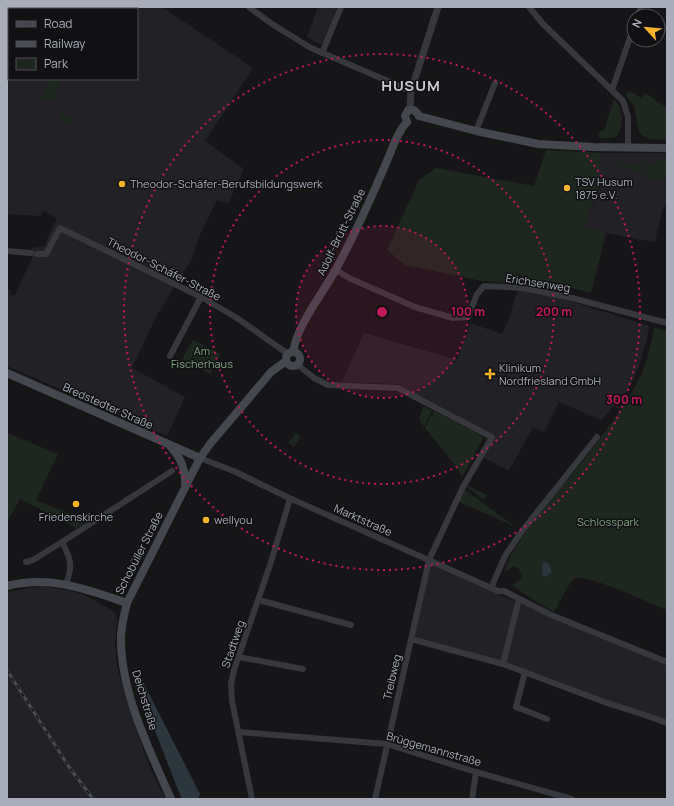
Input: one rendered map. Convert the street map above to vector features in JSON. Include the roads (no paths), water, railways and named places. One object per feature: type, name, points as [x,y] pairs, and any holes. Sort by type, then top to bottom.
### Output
[{"type":"main road","points":[[410,109],[416,111],[418,116],[476,131],[538,144],[628,148],[667,148]]},
{"type":"main road","name":"Adolf-Brütt-Straße","points":[[407,122],[405,116],[406,112],[410,109]]},
{"type":"main road","name":"Adolf-Brütt-Straße","points":[[407,122],[413,123],[418,119],[418,116]]},
{"type":"main road","name":"Adolf-Brütt-Straße","points":[[289,356],[303,325],[336,270],[358,225],[396,139],[407,122]]},
{"type":"main road","points":[[200,458],[210,444],[271,372],[289,356],[299,355],[300,358],[298,365],[291,366],[289,356]]},
{"type":"main road","name":"Bredstedter Straße","points":[[7,373],[200,458]]},
{"type":"main road","points":[[168,444],[180,460],[185,477],[184,491]]},
{"type":"main road","name":"Schobüller Straße","points":[[7,586],[31,582],[60,583],[127,603],[200,458]]},
{"type":"main road","name":"Deichstraße","points":[[127,603],[122,624],[121,641],[122,661],[125,675],[145,738],[171,799]]},
{"type":"street","points":[[249,7],[272,24],[311,48],[412,92]]},
{"type":"street","points":[[322,53],[341,7]]},
{"type":"street","points":[[410,109],[412,92],[438,7]]},
{"type":"street","points":[[529,7],[543,24],[622,101],[627,110],[628,148]]},
{"type":"street","points":[[612,90],[626,48]]},
{"type":"street","points":[[476,131],[495,83]]},
{"type":"street","name":"Theodor-Schäfer-Straße","points":[[7,252],[46,254],[60,228],[201,296],[237,318],[289,356]]},
{"type":"street","name":"Erichsenweg","points":[[336,270],[349,278],[390,297],[453,318],[468,317],[477,294],[484,286],[523,288],[572,298],[667,323]]},
{"type":"street","points":[[170,356],[201,296]]},
{"type":"street","name":"Treibweg","points":[[298,365],[314,378],[328,385],[398,388],[492,437],[463,486],[430,560],[375,799]]},
{"type":"street","points":[[491,588],[505,556],[522,531],[596,437]]},
{"type":"street","name":"Marktstraße","points":[[200,458],[242,475],[290,499],[491,588],[498,591],[504,591],[549,614],[667,662]]},
{"type":"street","points":[[26,562],[33,560],[62,542],[172,471]]},
{"type":"street","name":"Stadtweg","points":[[252,799],[232,701],[231,684],[234,670],[259,600],[290,499]]},
{"type":"street","points":[[62,542],[71,563],[70,574],[66,584]]},
{"type":"street","points":[[503,664],[518,599]]},
{"type":"street","points":[[259,600],[351,625]]},
{"type":"street","points":[[411,639],[503,664],[667,724]]},
{"type":"street","points":[[239,657],[304,669]]},
{"type":"street","points":[[525,672],[516,707],[547,719]]},
{"type":"street","name":"Brüggemannstraße","points":[[239,732],[387,744],[476,772],[572,799]]},
{"type":"street","points":[[472,799],[476,772]]},
{"type":"railway","points":[[7,670],[69,767],[93,799]]},
{"type":"place","name":"Theodor-Schäfer-Berufsbildungswerk","points":[[122,184]]},
{"type":"place","name":"TSV Husum 1875 e.V.","points":[[567,188]]},
{"type":"place","name":"Klinikum Nordfriesland GmbH","points":[[490,374]]},
{"type":"place","name":"Friedenskirche","points":[[76,504]]},
{"type":"place","name":"wellyou","points":[[206,520]]},
{"type":"district","name":"HUSUM","points":[[411,86]]},
{"type":"park label","name":"Am Fischerhaus","points":[[202,357]]},
{"type":"park label","name":"Schlosspark","points":[[608,522]]}]
